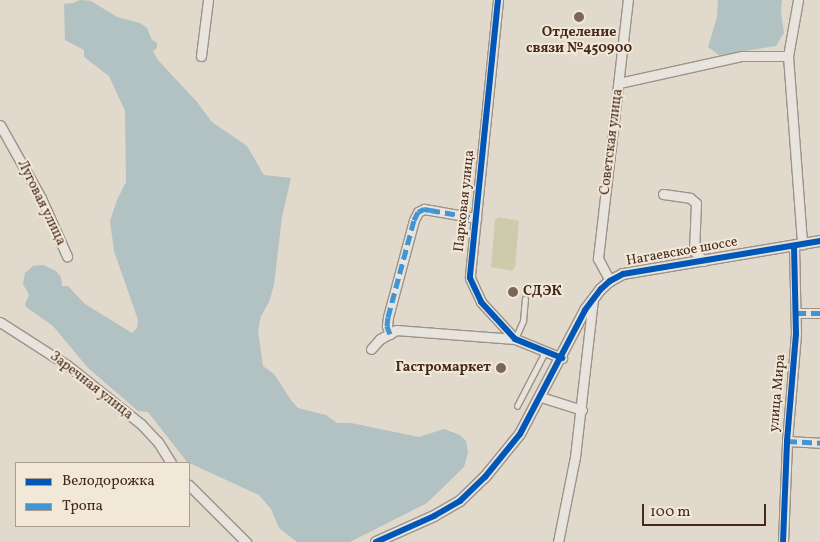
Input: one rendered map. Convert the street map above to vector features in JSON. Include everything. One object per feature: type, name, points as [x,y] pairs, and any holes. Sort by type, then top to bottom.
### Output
[{"type":"street","points":[[201,56],[208,0]]},
{"type":"street","name":"Парковая улица","points":[[498,0],[470,278],[481,302],[516,339],[562,358]]},
{"type":"street","name":"Советская улица","points":[[610,281],[598,258],[628,0]]},
{"type":"street","name":"улица Мира","points":[[783,542],[798,245],[788,56],[798,0]]},
{"type":"street","points":[[619,83],[742,56],[788,56]]},
{"type":"street","name":"Луговая улица","points":[[0,125],[41,198],[66,256]]},
{"type":"street","points":[[663,194],[690,198],[696,203],[694,251],[704,261]]},
{"type":"street","points":[[390,334],[387,326],[388,317],[414,220],[418,212],[424,209],[476,218]]},
{"type":"street","name":"Нагаевское шоссе","points":[[376,542],[434,516],[460,501],[503,456],[520,434],[593,299],[610,281],[623,274],[820,240]]},
{"type":"street","points":[[558,542],[575,458],[582,410],[593,299]]},
{"type":"street","points":[[796,313],[820,313]]},
{"type":"street","name":"Заречная улица","points":[[0,322],[67,365],[141,424],[158,442],[171,462]]},
{"type":"street","points":[[371,349],[380,339],[396,330],[516,339]]},
{"type":"street","points":[[541,397],[582,410]]},
{"type":"street","points":[[787,440],[820,443]]},
{"type":"street","points":[[190,486],[246,542]]},
{"type":"lane","points":[[516,339],[523,321],[525,299]]},
{"type":"lane","points":[[517,406],[546,352]]},
{"type":"shaded area","points":[[80,0],[91,1],[117,17],[140,23],[147,28],[152,40],[157,43],[157,48],[153,51],[158,60],[197,102],[212,122],[247,146],[264,175],[291,178],[282,217],[274,285],[269,302],[261,316],[258,331],[263,366],[274,374],[298,408],[326,415],[337,423],[351,423],[419,437],[444,429],[460,435],[466,441],[468,452],[464,467],[427,503],[350,542],[297,542],[279,528],[271,509],[259,495],[187,462],[148,412],[138,411],[88,368],[53,326],[26,307],[25,304],[29,295],[23,284],[25,273],[33,266],[43,265],[56,271],[61,277],[62,286],[68,286],[85,304],[132,333],[137,328],[138,320],[114,251],[110,221],[126,182],[125,111],[109,76],[84,57],[84,50],[65,40],[64,4]]},
{"type":"shaded area","points":[[718,0],[782,0],[781,12],[784,33],[776,46],[719,55],[708,47],[717,17]]},
{"type":"shaded area","points":[[499,217],[519,221],[515,267],[512,271],[491,267],[495,220]]},
{"type":"marked path","points":[[390,334],[387,326],[388,317],[414,220],[418,212],[424,209],[476,218]]},
{"type":"marked path","points":[[796,313],[820,313]]},
{"type":"marked path","points":[[787,441],[820,443]]},
{"type":"cycle path","points":[[498,0],[470,278],[481,302],[515,339],[562,358]]},
{"type":"cycle path","points":[[376,542],[434,516],[460,501],[485,477],[520,434],[585,310],[601,289],[610,281],[623,274],[820,241]]},
{"type":"cycle path","points":[[783,542],[787,441],[796,334],[794,246]]},
{"type":"place","name":"Отделение связи №450900","points":[[579,17]]},
{"type":"place","name":"СДЭК","points":[[513,292]]},
{"type":"place","name":"Гастромаркет","points":[[501,368]]}]
